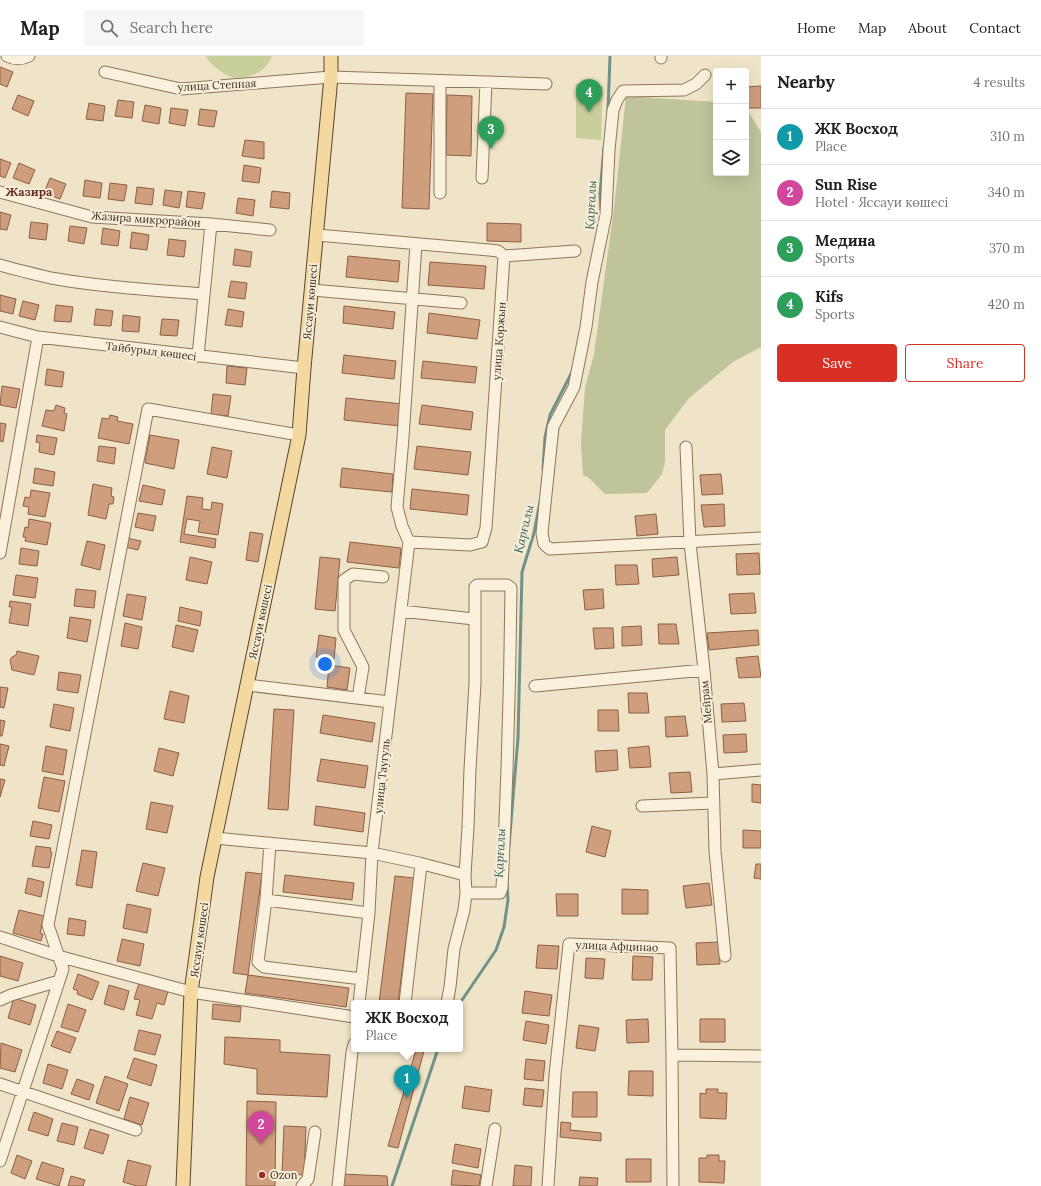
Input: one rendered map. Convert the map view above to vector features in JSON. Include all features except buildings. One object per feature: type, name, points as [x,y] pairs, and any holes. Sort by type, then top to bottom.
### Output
[{"type":"main road","name":"Яссауи көшесі","points":[[183,1186],[191,992],[207,877],[299,435],[331,77],[331,56]]},
{"type":"street","points":[[7,56],[17,60],[29,56]]},
{"type":"street","name":"улица Степная","points":[[105,72],[181,89],[331,77],[546,84]]},
{"type":"street","points":[[704,75],[696,84],[684,90],[623,91],[613,110],[609,150],[606,214],[592,282],[586,327],[574,387],[553,428],[542,533],[544,544],[550,550],[761,538]]},
{"type":"street","points":[[440,81],[440,193]]},
{"type":"street","points":[[482,178],[486,82]]},
{"type":"street","name":"Жазира микрорайон","points":[[0,192],[92,217],[211,224],[270,230]]},
{"type":"street","points":[[198,356],[211,224]]},
{"type":"street","points":[[316,235],[498,251],[504,256],[575,251]]},
{"type":"street","points":[[410,542],[402,526],[398,507],[416,244]]},
{"type":"street","name":"улица Коржын","points":[[410,542],[470,545],[482,542],[486,528],[504,256]]},
{"type":"street","points":[[0,265],[44,276],[108,286],[204,294]]},
{"type":"street","points":[[312,290],[461,303]]},
{"type":"street","name":"Тайбурыл көшесі","points":[[0,328],[38,337],[304,368]]},
{"type":"street","points":[[0,553],[38,337]]},
{"type":"street","points":[[0,1161],[24,1092],[63,969],[48,925],[148,409],[299,435]]},
{"type":"street","name":"Мейрам","points":[[686,448],[690,543],[704,670],[713,774],[715,850],[725,956]]},
{"type":"street","name":"улица Таугуль","points":[[359,1000],[369,913],[372,853],[410,542]]},
{"type":"street","points":[[358,698],[363,667],[344,630],[344,580],[353,574],[383,577]]},
{"type":"street","points":[[448,1000],[454,949],[464,910],[466,893],[465,875],[475,683],[475,588],[477,585],[507,584],[511,588],[508,776],[502,888],[500,893],[466,893]]},
{"type":"street","points":[[401,611],[474,619]]},
{"type":"street","points":[[535,686],[704,670]]},
{"type":"street","points":[[247,684],[390,702]]},
{"type":"street","points":[[713,774],[761,770]]},
{"type":"street","points":[[642,806],[713,802]]},
{"type":"street","points":[[215,838],[372,853],[465,875]]},
{"type":"street","points":[[270,843],[266,900],[258,962],[264,967],[362,978]]},
{"type":"street","points":[[405,1000],[419,863]]},
{"type":"street","points":[[266,900],[369,913]]},
{"type":"street","points":[[0,937],[58,956],[191,992],[351,1017]]},
{"type":"street","name":"улица Афцинао","points":[[548,1186],[555,1076],[569,944],[670,948],[673,1186]]},
{"type":"street","points":[[0,1000],[11,995],[59,981]]},
{"type":"street","points":[[338,1186],[352,1052]]},
{"type":"street","points":[[672,1055],[761,1056]]},
{"type":"street","points":[[0,1084],[136,1130]]},
{"type":"street","points":[[486,1186],[495,1129]]},
{"type":"street","points":[[302,1186],[308,1179],[315,1132]]},
{"type":"green space","points":[[206,56],[272,56],[266,66],[258,73],[247,77],[236,78],[219,70]]},
{"type":"green space","points":[[576,84],[603,86],[601,140],[576,138]]},
{"type":"green space","points":[[626,96],[713,102],[713,176],[749,176],[749,113],[761,132],[761,347],[733,362],[689,398],[665,430],[665,462],[662,474],[647,493],[605,494],[589,478],[583,475],[581,443],[585,388],[594,354],[614,208]]},
{"type":"waterway","name":"Қарғалы","points":[[608,110],[610,56]]},
{"type":"waterway","name":"Қарғалы","points":[[601,212],[600,194],[604,148]]},
{"type":"waterway","name":"Қарғалы","points":[[543,469],[545,437],[550,415],[572,372]]},
{"type":"waterway","name":"Қарғалы","points":[[509,846],[518,738],[522,572],[534,533],[540,502]]},
{"type":"waterway","name":"Қарғалы","points":[[462,1000],[496,950],[504,927],[508,900],[507,883]]},
{"type":"waterway","name":"Қарғалы","points":[[392,1186],[437,1052]]},
{"type":"place","name":"Kifs","points":[[589,112]]},
{"type":"place","name":"Медина","points":[[491,149]]},
{"type":"place","name":"ЖК Восход","points":[[407,1098]]},
{"type":"place","name":"Sun Rise","points":[[261,1144]]},
{"type":"place","name":"Ozon","points":[[262,1175]]},
{"type":"district","name":"Жазира","points":[[29,192]]}]
